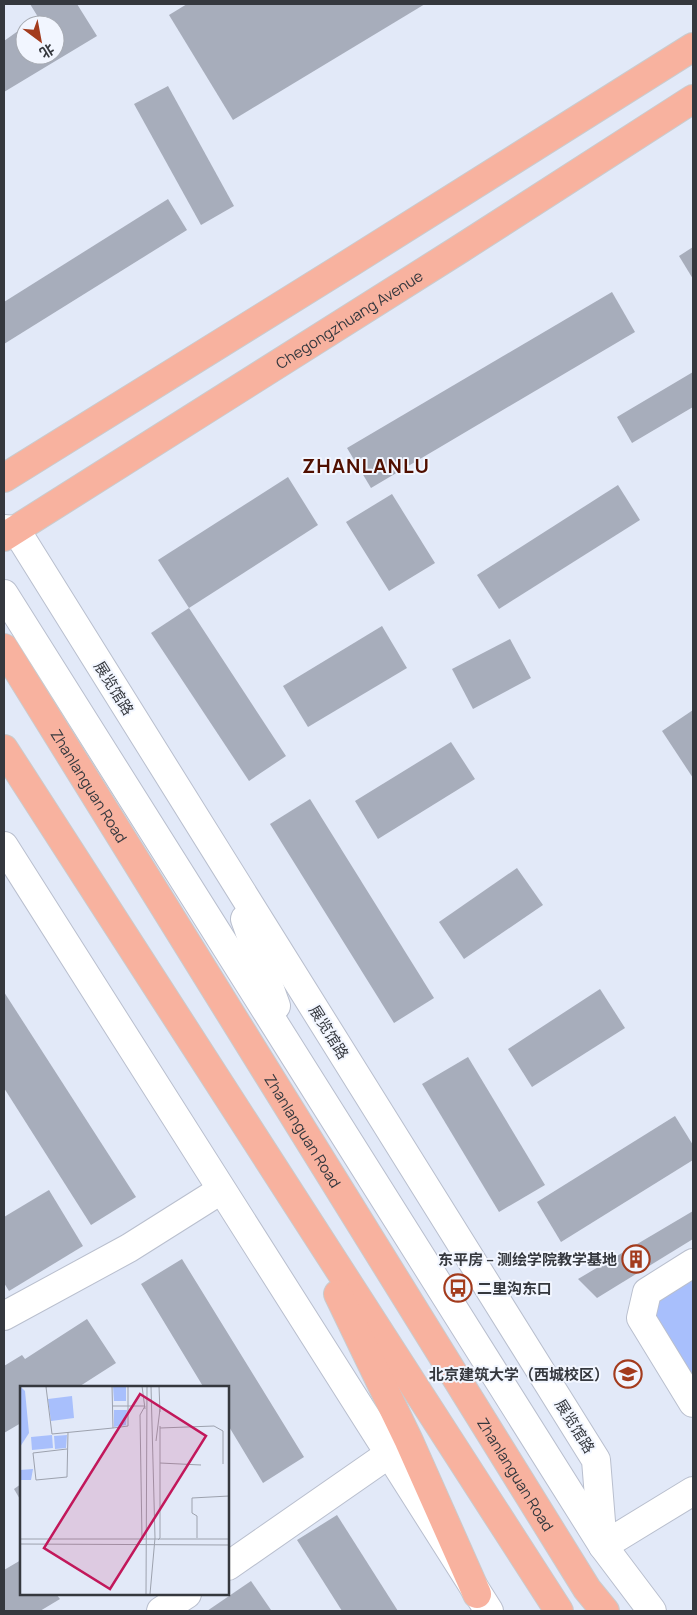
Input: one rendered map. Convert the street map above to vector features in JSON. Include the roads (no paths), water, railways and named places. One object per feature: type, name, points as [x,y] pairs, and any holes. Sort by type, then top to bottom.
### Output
[{"type":"main road","points":[[4,478],[693,47]]},
{"type":"main road","name":"Chegongzhuang Avenue","points":[[8,532],[452,254],[693,99]]},
{"type":"main road","name":"Zhanlanguan Road","points":[[4,648],[587,1589],[604,1611]]},
{"type":"main road","points":[[4,749],[559,1611]]},
{"type":"main road","points":[[286,1187],[483,1602]]},
{"type":"street","name":"展览馆路","points":[[8,532],[229,871],[596,1460],[603,1546]]},
{"type":"street","points":[[4,594],[603,1546],[652,1611]]},
{"type":"street","points":[[4,846],[483,1602]]},
{"type":"street","points":[[229,871],[292,1052]]},
{"type":"street","points":[[4,1316],[129,1248],[221,1190]]},
{"type":"street","points":[[693,1263],[648,1292],[641,1318],[693,1403]]},
{"type":"street","points":[[229,1565],[388,1454]]},
{"type":"street","points":[[603,1546],[693,1491]]},
{"type":"street","points":[[161,1611],[185,1595]]},
{"type":"place","name":"东平房 -- 测绘学院教学基地","points":[[636,1259]]},
{"type":"place","name":"二里沟东口","points":[[458,1288]]},
{"type":"place","name":"北京建筑大学（西城校区）","points":[[628,1374]]},
{"type":"district","name":"ZHANLANLU","points":[[366,465]]}]
